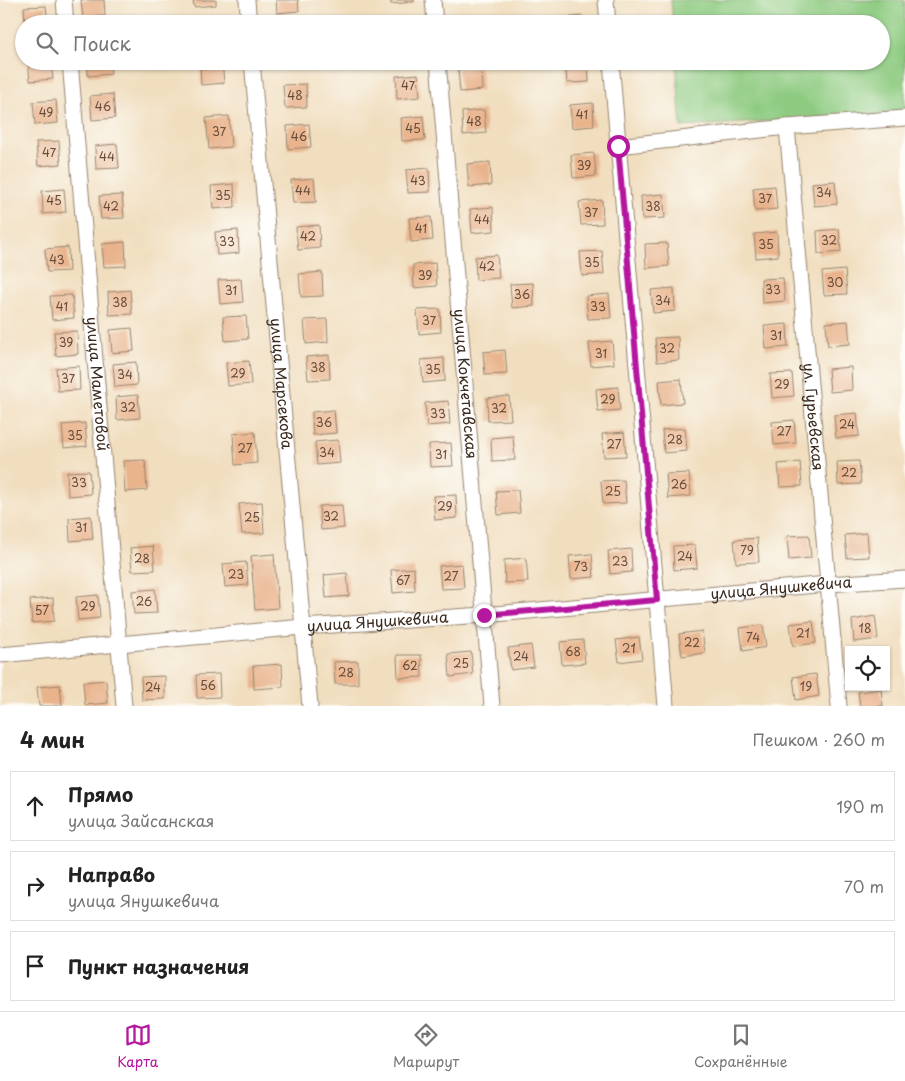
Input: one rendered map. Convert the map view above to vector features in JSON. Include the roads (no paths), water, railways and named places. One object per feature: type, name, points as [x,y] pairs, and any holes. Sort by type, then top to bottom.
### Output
[{"type":"street","points":[[64,0],[65,15]]},
{"type":"street","points":[[247,0],[248,15]]},
{"type":"street","points":[[433,0],[434,15]]},
{"type":"street","points":[[606,0],[607,15]]},
{"type":"street","name":"улица Маметовой","points":[[71,70],[124,706]]},
{"type":"street","name":"улица Марсекова","points":[[253,70],[310,706]]},
{"type":"street","name":"улица Кокчетавская","points":[[439,70],[492,706]]},
{"type":"street","points":[[612,70],[666,706]]},
{"type":"street","points":[[618,146],[787,127],[905,118]]},
{"type":"street","name":"ул. Гурьевская","points":[[787,127],[838,706]]},
{"type":"street","name":"улица Янушкевича","points":[[0,655],[304,627],[484,615],[828,584],[905,580]]}]
